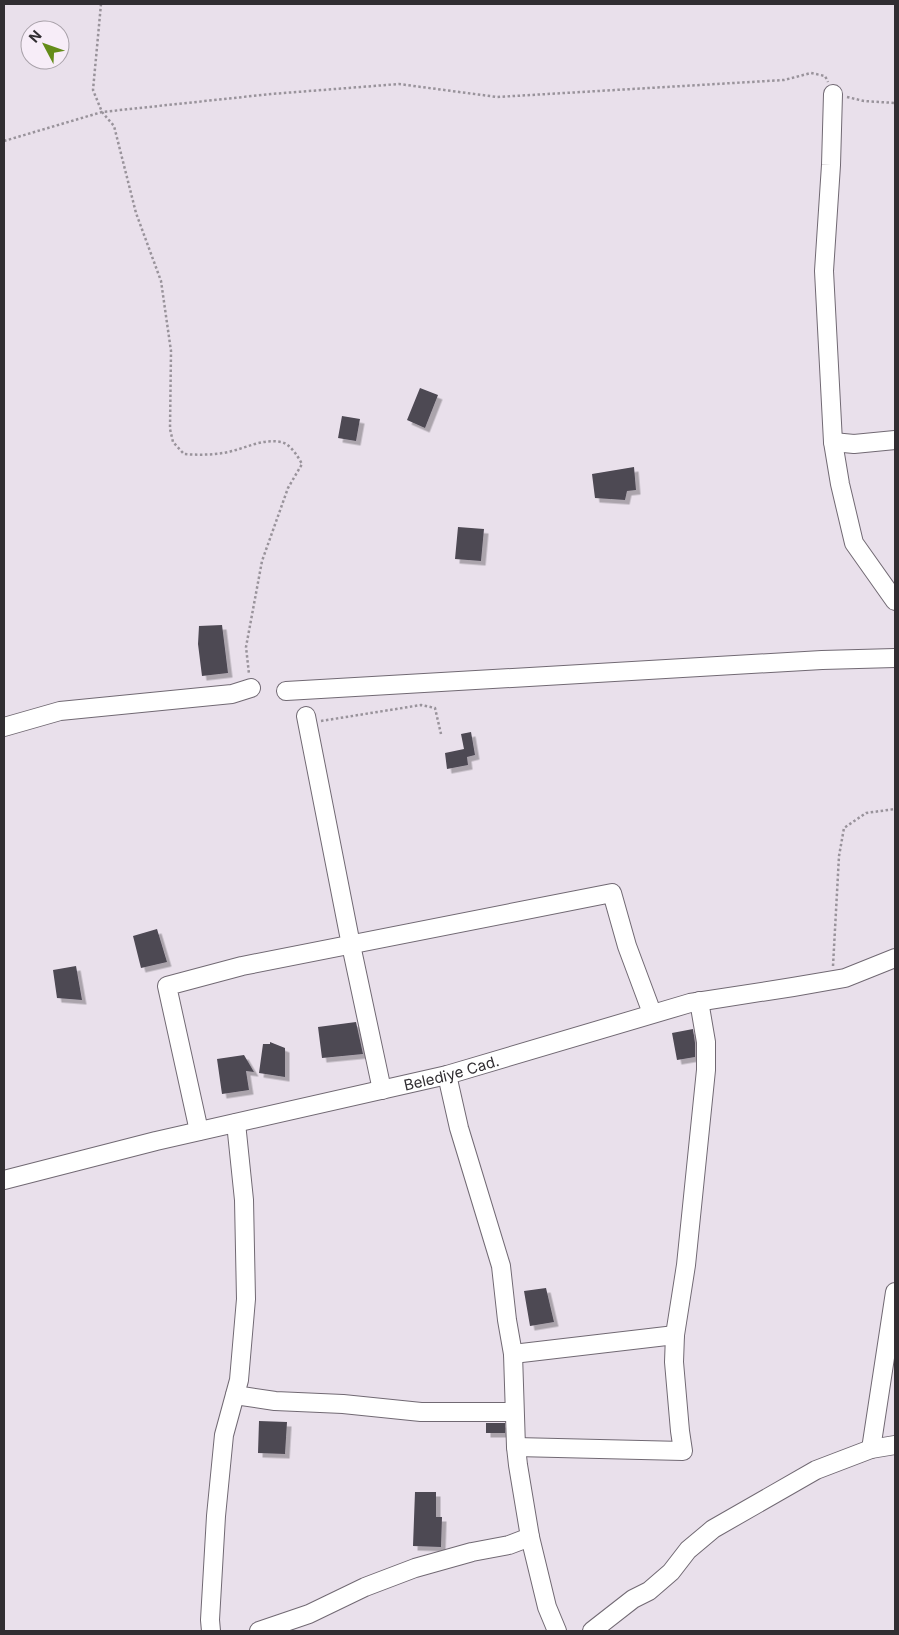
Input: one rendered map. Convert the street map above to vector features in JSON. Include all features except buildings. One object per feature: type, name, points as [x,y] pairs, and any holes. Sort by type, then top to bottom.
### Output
[{"type":"street","points":[[833,94],[831,165],[824,271],[833,442],[840,484],[854,543],[895,601]]},
{"type":"street","points":[[833,442],[854,444],[895,440]]},
{"type":"street","points":[[286,692],[812,661],[895,658]]},
{"type":"street","points":[[4,726],[60,711],[232,694],[250,688]]},
{"type":"street","points":[[306,719],[382,1090]]},
{"type":"street","points":[[198,1132],[167,986],[242,966],[446,924],[612,893],[627,946],[652,1014]]},
{"type":"street","name":"Belediye Cad.","points":[[4,1180],[198,1132],[447,1075],[699,1001],[793,988],[845,978],[895,958]]},
{"type":"street","points":[[516,1447],[683,1451],[674,1362],[675,1336],[686,1265],[706,1070],[706,1042],[699,1001]]},
{"type":"street","points":[[447,1075],[459,1128],[501,1266],[506,1320],[513,1354],[516,1447],[530,1537],[547,1607],[557,1631]]},
{"type":"street","points":[[211,1631],[216,1516],[224,1435],[239,1380],[246,1299],[244,1200],[236,1123]]},
{"type":"street","points":[[871,1449],[895,1292]]},
{"type":"street","points":[[513,1354],[675,1336]]},
{"type":"street","points":[[234,1395],[275,1401],[343,1404],[421,1412],[514,1412]]},
{"type":"street","points":[[592,1631],[633,1599],[649,1591],[671,1572],[688,1550],[713,1529],[816,1470],[871,1449],[895,1445]]},
{"type":"street","points":[[258,1631],[309,1614],[365,1587],[415,1568],[472,1552],[509,1545],[530,1537]]},
{"type":"path","points":[[101,4],[93,90],[102,112],[114,126],[136,213],[161,281],[171,351],[170,429],[173,442],[184,454],[201,455],[224,453],[262,442],[283,442],[295,452],[302,464],[288,488],[262,561],[246,647],[250,688]]},
{"type":"path","points":[[4,141],[102,112],[271,94],[399,84],[497,98],[552,93],[784,80],[811,73],[825,76],[833,94],[864,101],[895,103]]},
{"type":"path","points":[[306,719],[421,705],[434,708],[441,734]]},
{"type":"path","points":[[832,980],[839,856],[844,828],[866,813],[895,809]]}]
